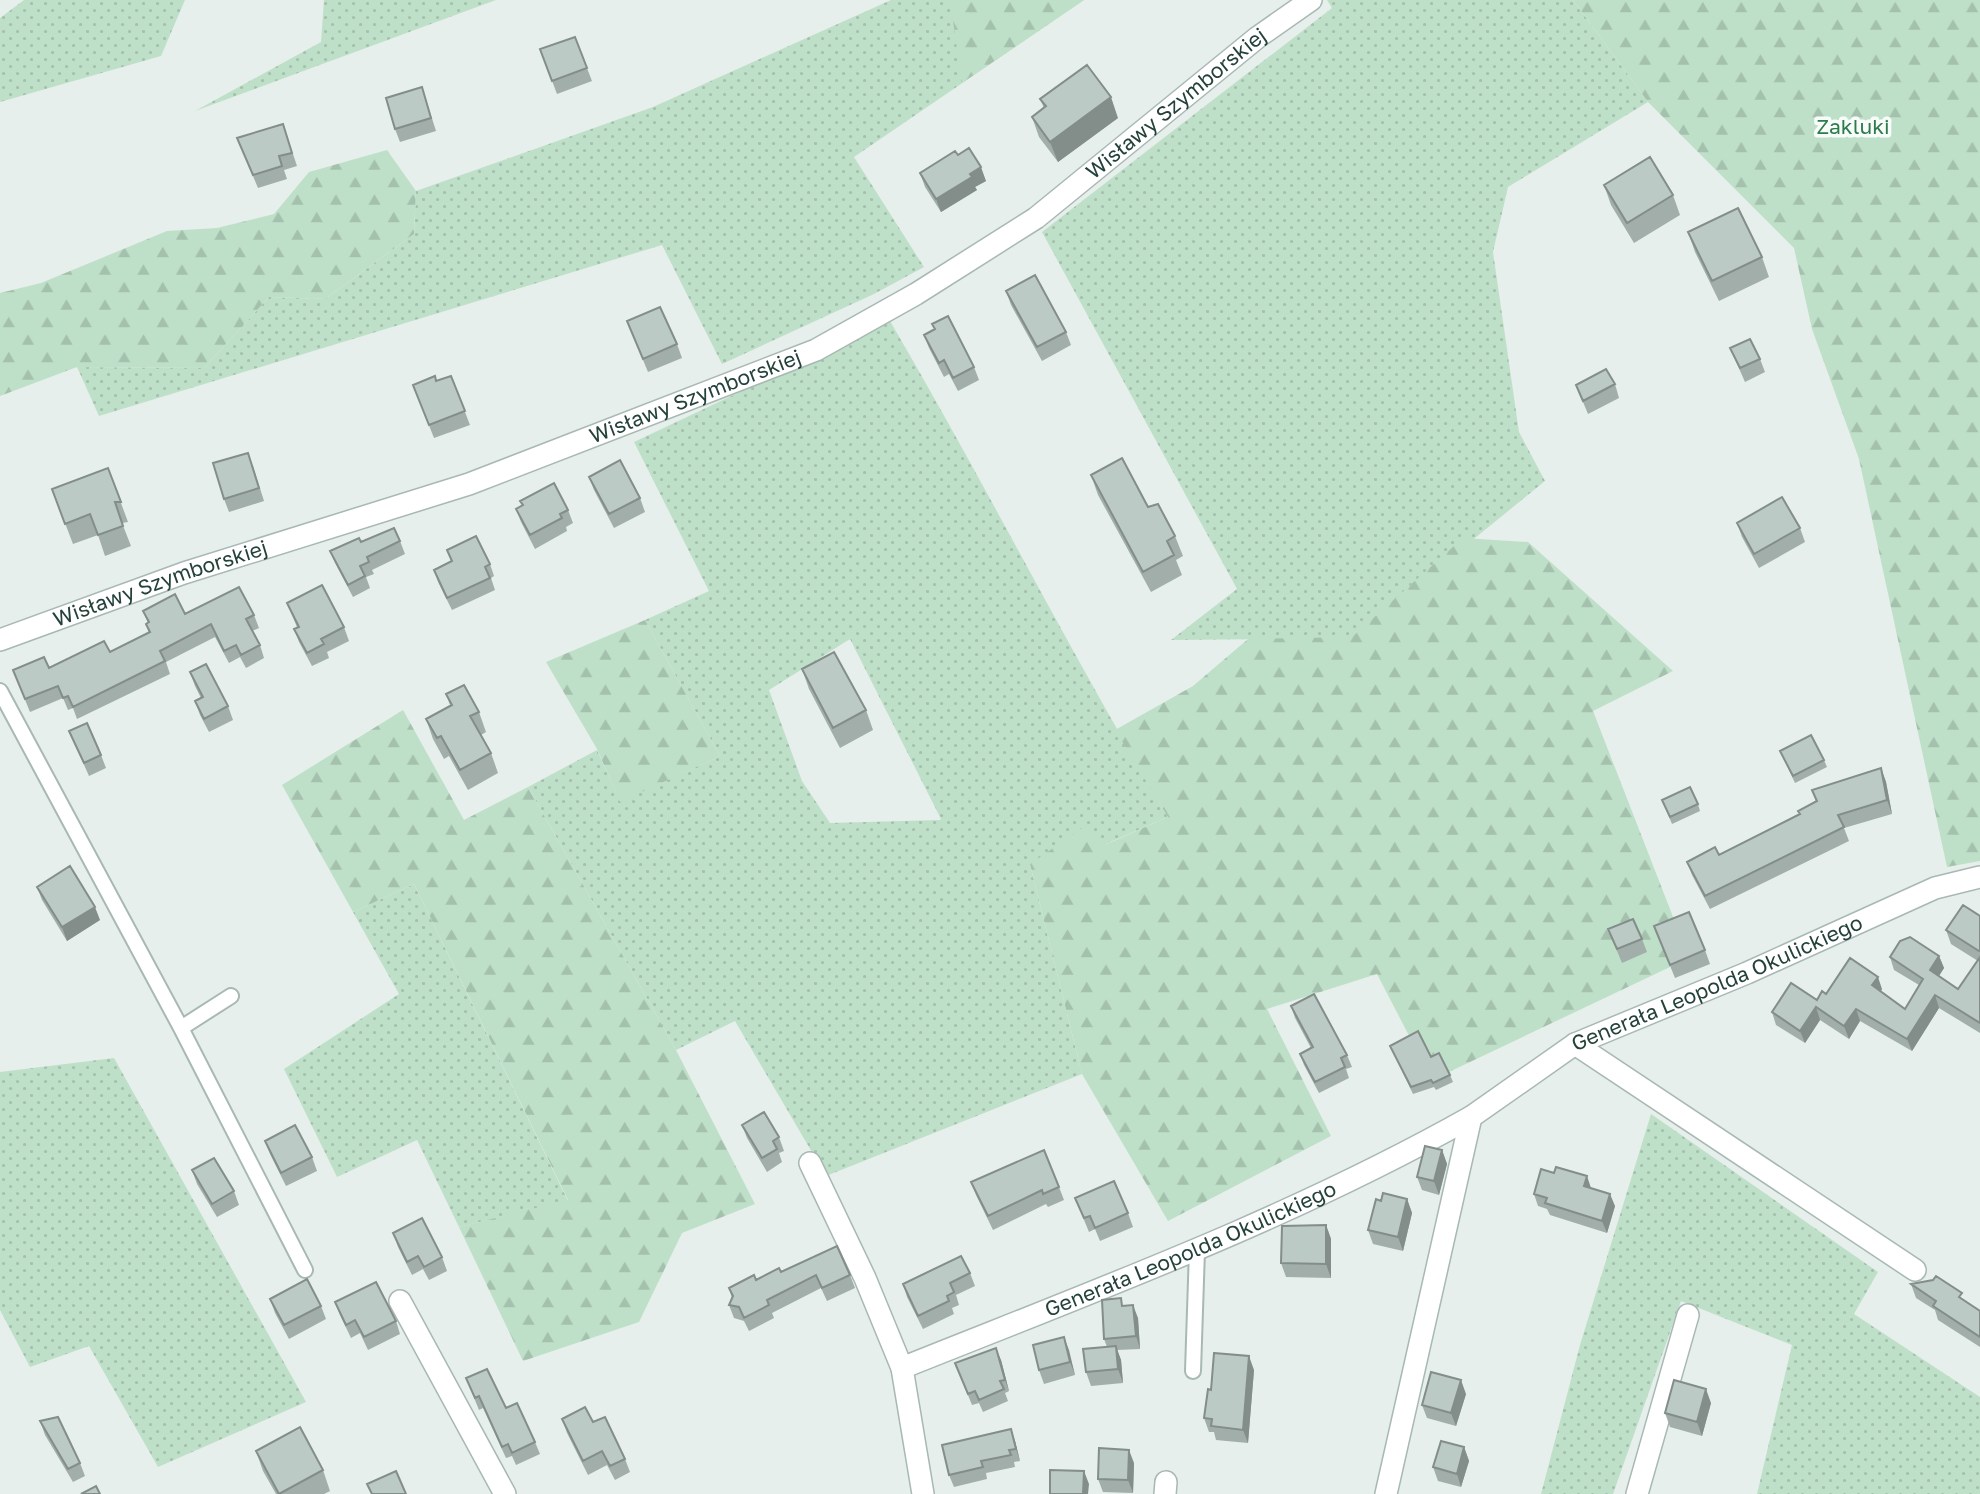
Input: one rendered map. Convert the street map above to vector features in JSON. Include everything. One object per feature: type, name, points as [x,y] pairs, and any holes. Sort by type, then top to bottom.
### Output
[{"type":"street","name":"Wisławy Szymborskiej","points":[[0,640],[184,573],[469,484],[816,350],[916,294],[1036,218],[1258,37],[1311,0]]},
{"type":"street","name":"Generała Leopolda Okulickiego","points":[[902,1368],[1197,1250],[1414,1148],[1471,1117],[1575,1044],[1747,973],[1935,888],[1980,877]]},
{"type":"street","points":[[1575,1044],[1915,1270]]},
{"type":"street","points":[[1386,1494],[1471,1117]]},
{"type":"street","points":[[810,1163],[865,1278],[902,1368],[923,1494]]},
{"type":"street","points":[[400,1301],[505,1494]]},
{"type":"street","points":[[1637,1494],[1688,1315]]},
{"type":"lane","points":[[0,691],[181,1028],[305,1270]]},
{"type":"lane","points":[[181,1028],[232,996]]},
{"type":"lane","points":[[1193,1371],[1197,1250]]},
{"type":"green space","points":[[24,0],[185,0],[161,56],[0,102],[0,18]]},
{"type":"green space","points":[[324,0],[496,0],[195,111],[321,42]]},
{"type":"green space","points":[[891,0],[1084,0],[854,157],[924,267],[874,294],[722,364],[662,245],[99,416],[77,367],[204,368],[269,297],[325,299],[414,234],[416,191],[653,107]]},
{"type":"green space","points":[[950,0],[1084,0],[962,83]]},
{"type":"green space","points":[[1327,0],[1573,0],[1648,102],[1508,187],[1493,252],[1519,432],[1545,481],[1352,638],[1171,640],[1237,589],[1042,232],[1332,8]]},
{"type":"green space","name":"Zakluki","points":[[1573,0],[1980,0],[1980,861],[1947,867],[1859,459],[1812,329],[1794,248],[1648,102]]},
{"type":"green space","points":[[387,150],[416,191],[414,234],[325,299],[269,297],[204,368],[77,367],[0,396],[0,293],[41,283],[167,231],[217,228],[274,214],[309,172]]},
{"type":"green space","points":[[890,321],[1168,817],[1106,844],[1030,864],[1082,1074],[826,1176],[735,1021],[676,1050],[528,787],[597,750],[620,801],[720,756],[645,620],[709,591],[634,442]],"holes":[[[850,639],[941,819],[830,823],[802,781],[769,690]]]},
{"type":"green space","points":[[1463,538],[1528,542],[1673,671],[1593,711],[1689,958],[1432,1080],[1377,974],[1267,1009],[1331,1136],[1168,1221],[1082,1074],[1030,864],[1085,826],[1107,844],[1168,817],[1115,730],[1193,686],[1248,639],[1352,637]]},
{"type":"green space","points":[[645,620],[720,756],[620,802],[597,749],[546,662]]},
{"type":"green space","points":[[403,710],[464,820],[528,787],[676,1050],[755,1204],[682,1233],[639,1322],[523,1361],[459,1227],[568,1200],[414,884],[353,912],[282,785]]},
{"type":"green space","points":[[414,884],[568,1201],[459,1227],[417,1140],[337,1177],[284,1069],[399,994],[353,912]]},
{"type":"green space","points":[[114,1058],[306,1402],[158,1467],[89,1346],[30,1367],[0,1310],[0,1072]]},
{"type":"green space","points":[[1651,1114],[1878,1272],[1854,1314],[1980,1397],[1980,1494],[1757,1494],[1792,1345],[1681,1301],[1613,1494],[1541,1494],[1580,1345]]},
{"type":"building","points":[[575,37],[587,68],[552,81],[540,49]]},
{"type":"building","points":[[1087,65],[1111,97],[1050,142],[1032,117],[1046,106],[1040,99]]},
{"type":"building","points":[[422,87],[431,118],[395,129],[386,98]]},
{"type":"building","points":[[283,124],[292,153],[279,156],[282,166],[253,175],[237,138]]},
{"type":"building","points":[[969,148],[981,167],[970,174],[972,177],[936,199],[920,173],[955,151],[958,155]]},
{"type":"building","points":[[1650,157],[1673,195],[1627,223],[1604,185]]},
{"type":"building","points":[[1738,208],[1762,257],[1712,281],[1688,232]]},
{"type":"building","points":[[1035,275],[1066,332],[1037,347],[1006,291]]},
{"type":"building","points":[[660,307],[677,344],[643,359],[627,321]]},
{"type":"building","points":[[948,316],[974,367],[953,378],[944,360],[939,363],[924,335],[935,329],[932,324]]},
{"type":"building","points":[[1750,339],[1760,359],[1740,368],[1730,348]]},
{"type":"building","points":[[1606,369],[1615,384],[1583,401],[1576,385]]},
{"type":"building","points":[[435,376],[436,381],[451,376],[465,411],[429,425],[413,385]]},
{"type":"building","points":[[248,453],[259,488],[224,499],[213,463]]},
{"type":"building","points":[[1122,458],[1148,507],[1158,504],[1175,536],[1167,541],[1174,555],[1143,572],[1091,475]]},
{"type":"building","points":[[620,460],[640,498],[609,514],[589,477]]},
{"type":"building","points":[[108,468],[121,502],[115,502],[123,526],[98,535],[90,514],[65,524],[52,489]]},
{"type":"building","points":[[554,483],[568,510],[560,514],[562,518],[530,535],[516,509],[523,505],[520,501]]},
{"type":"building","points":[[1782,497],[1800,528],[1754,554],[1737,523]]},
{"type":"building","points":[[394,528],[400,541],[367,557],[369,562],[360,566],[365,576],[348,585],[330,551],[359,538],[361,542]]},
{"type":"building","points":[[476,536],[490,564],[485,567],[490,578],[447,598],[434,570],[452,561],[447,550]]},
{"type":"building","points":[[322,585],[344,627],[321,639],[324,644],[307,653],[294,629],[299,627],[287,603]]},
{"type":"building","points":[[239,587],[254,615],[246,619],[260,645],[241,655],[236,645],[224,651],[211,624],[160,651],[165,661],[73,707],[68,696],[63,698],[58,686],[25,699],[13,670],[44,657],[49,668],[104,641],[110,652],[150,632],[146,624],[149,622],[143,611],[175,594],[185,614]]},
{"type":"building","points":[[834,652],[866,710],[833,728],[802,669]]},
{"type":"building","points":[[206,664],[228,706],[204,719],[195,701],[203,697],[190,672]]},
{"type":"building","points":[[464,685],[479,712],[470,716],[491,753],[460,770],[441,736],[437,738],[426,719],[452,705],[446,694]]},
{"type":"building","points":[[87,723],[101,755],[84,763],[69,731]]},
{"type":"building","points":[[1811,735],[1824,760],[1793,776],[1780,751]]},
{"type":"building","points":[[1881,768],[1887,800],[1838,815],[1844,827],[1705,896],[1687,862],[1715,847],[1719,855],[1800,814],[1798,811],[1817,801],[1812,790]]},
{"type":"building","points":[[1690,787],[1698,804],[1670,817],[1662,800]]},
{"type":"building","points":[[70,866],[95,907],[62,927],[37,887]]},
{"type":"building","points":[[1963,905],[1980,916],[1979,951],[1946,930]]},
{"type":"building","points":[[1689,912],[1705,950],[1670,965],[1654,926]]},
{"type":"building","points":[[1633,919],[1642,939],[1617,949],[1608,929]]},
{"type":"building","points":[[1910,937],[1939,956],[1930,970],[1958,989],[1980,957],[1980,1023],[1935,995],[1907,1039],[1856,1009],[1844,1026],[1816,1007],[1800,1031],[1772,1012],[1791,983],[1817,1000],[1822,991],[1826,994],[1850,958],[1878,977],[1872,985],[1905,1009],[1923,979],[1890,957],[1900,941]]},
{"type":"building","points":[[1314,994],[1347,1055],[1341,1058],[1345,1067],[1315,1082],[1300,1054],[1313,1047],[1291,1006]]},
{"type":"building","points":[[1418,1031],[1431,1057],[1439,1053],[1450,1075],[1433,1083],[1431,1080],[1411,1087],[1390,1046]]},
{"type":"building","points":[[764,1112],[779,1137],[773,1141],[777,1149],[762,1158],[742,1125]]},
{"type":"building","points":[[295,1125],[312,1157],[281,1173],[265,1141]]},
{"type":"building","points":[[1425,1146],[1442,1150],[1434,1181],[1417,1177]]},
{"type":"building","points":[[1044,1150],[1059,1187],[1043,1194],[1042,1190],[988,1216],[971,1182]]},
{"type":"building","points":[[214,1158],[234,1191],[212,1204],[192,1170]]},
{"type":"building","points":[[1556,1167],[1587,1176],[1584,1186],[1610,1194],[1602,1221],[1545,1203],[1547,1198],[1534,1194],[1541,1169],[1554,1173]]},
{"type":"building","points":[[1114,1181],[1128,1213],[1095,1228],[1090,1216],[1084,1218],[1075,1198]]},
{"type":"building","points":[[1383,1193],[1407,1199],[1398,1237],[1368,1230],[1376,1199],[1381,1201]]},
{"type":"building","points":[[422,1218],[442,1257],[424,1267],[418,1256],[407,1262],[393,1233]]},
{"type":"building","points":[[1326,1225],[1326,1264],[1281,1263],[1282,1226]]},
{"type":"building","points":[[837,1246],[850,1275],[822,1288],[816,1275],[767,1300],[769,1305],[744,1318],[739,1307],[729,1305],[733,1296],[729,1288],[754,1275],[756,1280],[779,1268],[781,1272]]},
{"type":"building","points":[[961,1256],[970,1273],[950,1283],[954,1292],[947,1296],[949,1301],[918,1316],[903,1284]]},
{"type":"building","points":[[1936,1276],[1962,1293],[1959,1297],[1980,1311],[1980,1337],[1933,1306],[1936,1301],[1911,1284],[1933,1280]]},
{"type":"building","points":[[307,1279],[321,1306],[284,1325],[270,1299]]},
{"type":"building","points":[[376,1282],[396,1321],[364,1337],[355,1320],[346,1325],[335,1302]]},
{"type":"building","points":[[1121,1298],[1122,1306],[1133,1305],[1136,1336],[1104,1339],[1102,1300]]},
{"type":"building","points":[[1064,1337],[1070,1362],[1039,1370],[1033,1345]]},
{"type":"building","points":[[1116,1346],[1118,1369],[1086,1372],[1083,1349]]},
{"type":"building","points":[[996,1348],[1005,1380],[1000,1381],[1004,1389],[979,1400],[975,1391],[968,1394],[955,1363]]},
{"type":"building","points":[[1214,1353],[1249,1356],[1243,1430],[1211,1426],[1212,1419],[1204,1418],[1208,1389],[1211,1390]]},
{"type":"building","points":[[487,1369],[506,1408],[517,1403],[535,1442],[512,1453],[508,1444],[502,1447],[479,1396],[475,1398],[466,1378]]},
{"type":"building","points":[[1431,1372],[1461,1380],[1451,1413],[1422,1405]]},
{"type":"building","points":[[1674,1380],[1706,1389],[1697,1422],[1665,1413]]},
{"type":"building","points":[[585,1407],[593,1422],[605,1417],[625,1459],[610,1466],[602,1451],[583,1461],[562,1419]]},
{"type":"building","points":[[58,1417],[80,1463],[68,1469],[40,1421]]},
{"type":"building","points":[[300,1427],[323,1470],[279,1494],[256,1451]]},
{"type":"building","points":[[1011,1429],[1016,1449],[1009,1450],[1011,1455],[981,1461],[983,1467],[949,1475],[942,1445]]},
{"type":"building","points":[[1441,1441],[1464,1447],[1457,1474],[1433,1467]]},
{"type":"building","points":[[1099,1448],[1129,1450],[1128,1480],[1098,1479]]},
{"type":"building","points":[[1050,1470],[1084,1471],[1083,1494],[1050,1494]]},
{"type":"building","points":[[396,1471],[406,1494],[372,1494],[367,1484]]},
{"type":"building","points":[[96,1486],[100,1494],[81,1494]]}]
